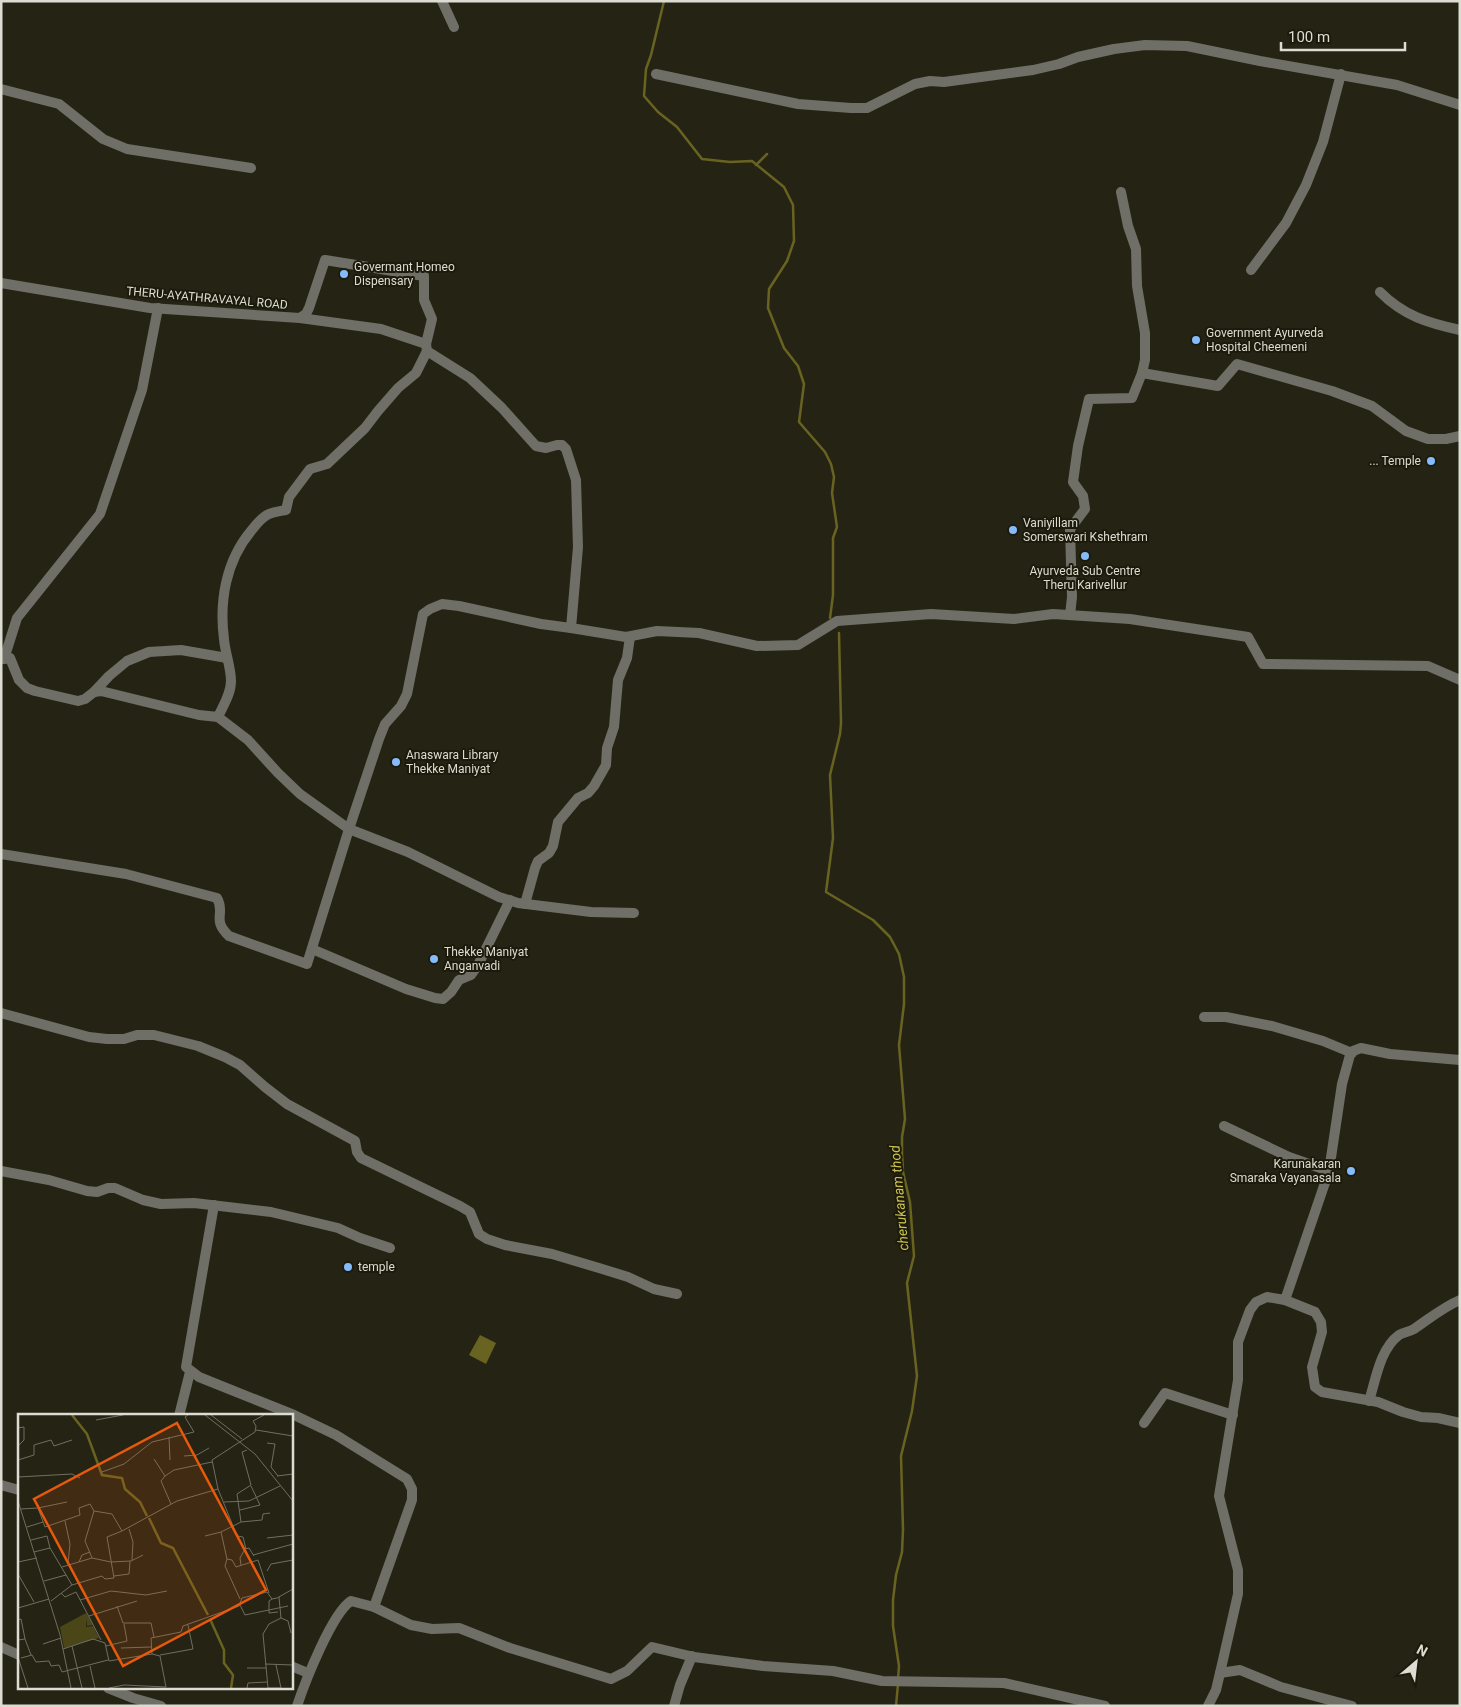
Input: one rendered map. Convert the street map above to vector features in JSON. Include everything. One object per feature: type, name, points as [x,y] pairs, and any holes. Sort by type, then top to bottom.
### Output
[{"type":"street","points":[[442,1],[454,27]]},
{"type":"street","points":[[656,74],[798,104],[867,108],[915,84],[930,81],[944,82],[1033,70],[1059,64],[1078,56],[1145,45],[1187,46],[1260,62],[1341,74],[1397,85],[1460,105]]},
{"type":"street","points":[[1251,270],[1286,223],[1306,185],[1323,142],[1341,74]]},
{"type":"street","points":[[1,89],[59,104],[103,139],[127,149],[251,168]]},
{"type":"street","points":[[1070,615],[1072,597],[1070,529],[1085,509],[1083,496],[1073,482],[1088,399],[1132,398],[1145,360],[1145,333],[1136,276],[1136,249],[1128,226],[1121,192]]},
{"type":"street","name":"THERU-AYATHRAVAYAL ROAD","points":[[1,283],[158,308],[300,318],[306,314],[309,308],[325,260],[424,276],[424,300],[432,319],[426,348]]},
{"type":"street","points":[[1380,292],[1391,303],[1407,314],[1443,327],[1460,330]]},
{"type":"street","points":[[158,308],[142,390],[100,514],[17,618],[2,659],[10,658],[19,680],[27,688],[78,701],[86,699],[127,661],[149,652],[181,650],[227,658]]},
{"type":"street","points":[[300,318],[381,329],[426,348],[470,378],[502,408],[536,446],[546,448],[562,445],[566,448],[576,480],[578,547],[571,628]]},
{"type":"street","points":[[218,717],[227,698],[231,683],[224,638],[223,592],[235,552],[255,526],[268,514],[286,510],[290,497],[310,468],[326,464],[365,428],[398,388],[416,373],[426,348]]},
{"type":"street","points":[[1142,373],[1218,386],[1237,364],[1332,391],[1372,406],[1406,431],[1428,439],[1446,440],[1460,436]]},
{"type":"street","points":[[1,854],[126,874],[217,898],[220,904],[218,919],[221,928],[229,936],[307,964],[384,724],[401,706],[407,694],[423,614],[442,604],[541,624],[630,637],[657,631],[700,633],[757,646],[798,645],[837,621],[931,614],[1014,619],[1053,614],[1130,619],[1248,637],[1263,664],[1428,666],[1460,680]]},
{"type":"street","points":[[525,904],[538,861],[553,846],[558,822],[578,798],[588,793],[594,786],[606,765],[607,748],[614,727],[618,680],[627,658],[630,637]]},
{"type":"street","points":[[94,692],[109,693],[199,716],[218,717],[248,740],[300,794],[349,829],[408,852],[457,878],[510,900],[525,904],[591,912],[634,913]]},
{"type":"street","points":[[312,949],[406,989],[443,999],[451,992],[459,980],[471,975],[478,965],[510,900]]},
{"type":"street","points":[[1,1013],[89,1037],[124,1039],[138,1035],[154,1035],[198,1046],[225,1056],[240,1065],[287,1104],[355,1141],[356,1152],[361,1158],[436,1193],[470,1212],[478,1234],[487,1239],[505,1245],[552,1254],[628,1277],[654,1289],[677,1294]]},
{"type":"street","points":[[1204,1017],[1226,1017],[1272,1026],[1323,1041],[1352,1053]]},
{"type":"street","points":[[1285,1300],[1329,1171],[1342,1084],[1352,1053],[1360,1048],[1390,1054],[1460,1060]]},
{"type":"street","points":[[1224,1126],[1289,1157],[1329,1171]]},
{"type":"street","points":[[1,1171],[48,1180],[88,1191],[97,1192],[108,1188],[115,1188],[143,1200],[161,1204],[194,1203],[271,1212],[338,1228],[390,1248]]},
{"type":"street","points":[[214,1205],[186,1367],[190,1372],[199,1377],[294,1414],[336,1435],[407,1478],[412,1489],[412,1500],[374,1607]]},
{"type":"street","points":[[1208,1706],[1216,1690],[1238,1594],[1238,1570],[1219,1496],[1238,1380],[1238,1342],[1250,1310],[1256,1302],[1267,1297],[1285,1300],[1315,1312],[1322,1322],[1322,1332],[1312,1367],[1315,1387],[1322,1392],[1391,1406],[1403,1412],[1422,1417],[1438,1418],[1460,1424]]},
{"type":"street","points":[[1369,1401],[1380,1364],[1390,1344],[1400,1334],[1413,1329],[1460,1300]]},
{"type":"street","points":[[180,1414],[190,1372]]},
{"type":"street","points":[[1144,1423],[1164,1393],[1233,1415]]},
{"type":"street","points":[[1,1485],[18,1490]]},
{"type":"street","points":[[297,1706],[308,1673],[344,1606],[352,1601],[374,1607],[411,1625],[432,1629],[460,1628],[510,1648],[611,1679],[627,1671],[652,1647],[692,1656],[763,1666],[833,1672],[882,1681],[1004,1683],[1104,1706]]},
{"type":"street","points":[[1,1647],[18,1655]]},
{"type":"street","points":[[674,1706],[692,1656]]},
{"type":"street","points":[[292,1666],[308,1673]]},
{"type":"street","points":[[1220,1673],[1240,1670],[1281,1687],[1352,1706]]},
{"type":"street","points":[[113,1690],[161,1706]]},
{"type":"shaded area","points":[[480,1335],[496,1343],[486,1364],[469,1355]]},
{"type":"waterway","name":"cherukanam thod","points":[[664,1],[646,69],[644,96],[658,112],[677,127],[702,159],[730,162],[752,161],[784,187],[793,205],[794,241],[787,261],[769,289],[768,308],[784,348],[798,366],[804,384],[799,422],[825,452],[831,464],[834,477],[832,493],[837,527],[833,538],[833,595],[830,618]]},
{"type":"waterway","points":[[756,165],[767,154]]},
{"type":"waterway","name":"cherukanam thod","points":[[839,633],[841,723],[830,775],[833,838],[826,892],[873,920],[890,937],[899,954],[904,977],[904,1004],[899,1045],[905,1119],[902,1153],[903,1172],[910,1202],[914,1256],[907,1283],[917,1376],[912,1411],[901,1456],[902,1552],[896,1575],[893,1600],[893,1626],[899,1666],[898,1679]]},
{"type":"waterway","name":"cherukanam thod","points":[[896,1706],[898,1684]]},
{"type":"place","name":"Govermant Homeo Dispensary","points":[[344,274]]},
{"type":"place","name":"Government Ayurveda Hospital Cheemeni","points":[[1196,340]]},
{"type":"place","name":"... Temple","points":[[1431,461]]},
{"type":"place","name":"Vaniyillam Somerswari Kshethram","points":[[1013,530]]},
{"type":"place","name":"Ayurveda Sub Centre Theru Karivellur","points":[[1085,556]]},
{"type":"place","name":"Anaswara Library Thekke Maniyat","points":[[396,762]]},
{"type":"place","name":"Thekke Maniyat Anganvadi","points":[[434,959]]},
{"type":"place","name":"Karunakaran Smaraka Vayanasala","points":[[1351,1171]]},
{"type":"place","name":"temple","points":[[348,1267]]}]
